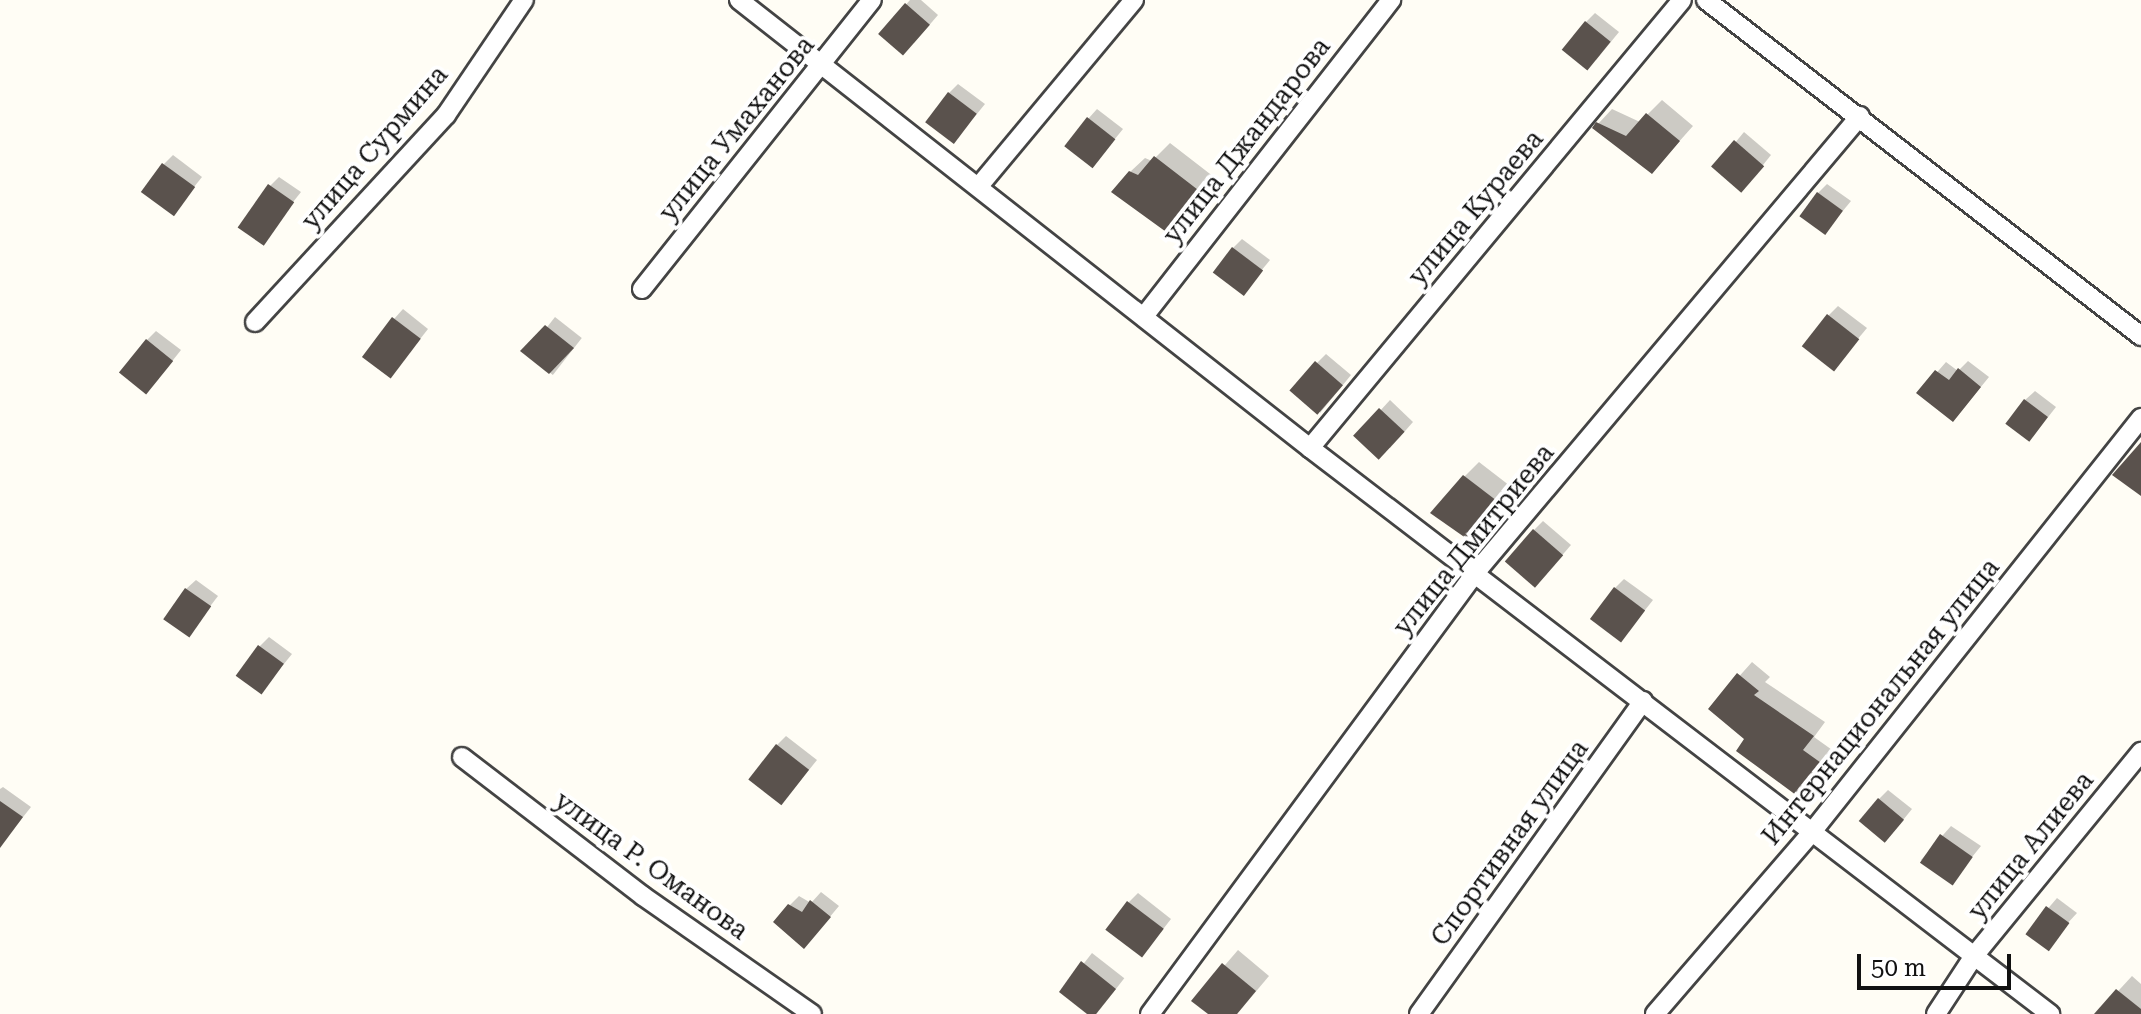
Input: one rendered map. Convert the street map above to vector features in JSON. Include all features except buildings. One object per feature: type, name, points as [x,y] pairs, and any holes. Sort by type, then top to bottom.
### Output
[{"type":"street","name":"улица Сурмина","points":[[255,322],[446,115],[524,0]]},
{"type":"street","points":[[739,0],[1145,315],[1310,448],[2050,1014]]},
{"type":"street","name":"улица Умаханова","points":[[642,289],[872,0]]},
{"type":"street","points":[[979,186],[1134,0]]},
{"type":"street","name":"улица Джандарова","points":[[1145,315],[1391,0]]},
{"type":"street","name":"улица Кураева","points":[[1310,448],[1682,0]]},
{"type":"street","points":[[1706,0],[2141,336]]},
{"type":"street","name":"улица Дмитриева","points":[[1150,1014],[1476,572],[1860,116]]},
{"type":"street","name":"Интернациональная улица","points":[[1655,1014],[1812,832],[2141,418]]},
{"type":"street","name":"Спортивная улица","points":[[1419,1014],[1643,701]]},
{"type":"street","name":"улица Алиева","points":[[1936,1014],[1974,956],[2141,752]]},
{"type":"street","name":"улица Р. Оманова","points":[[462,757],[643,896],[812,1014]]}]
